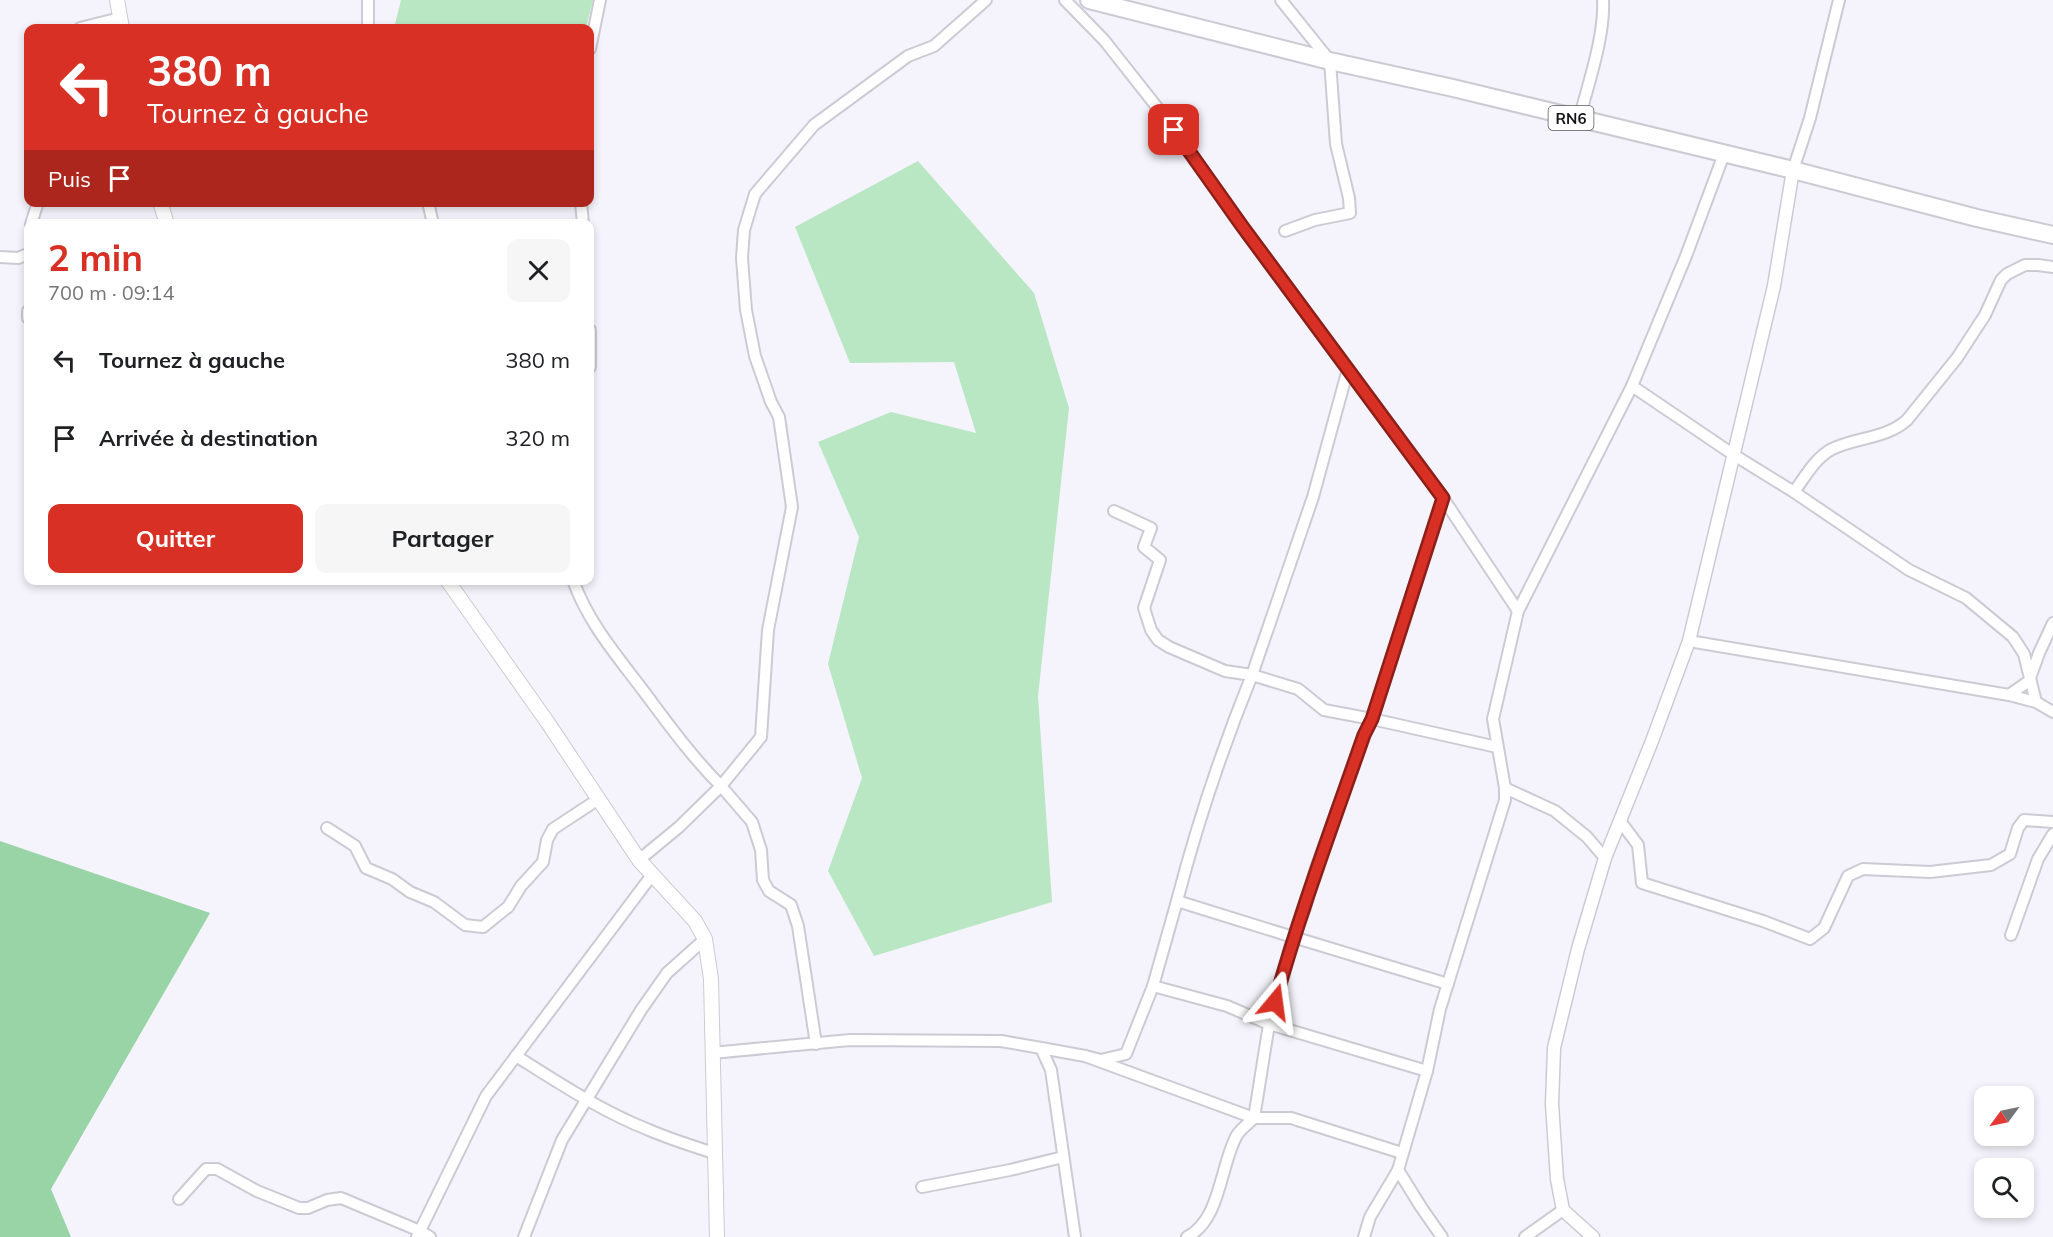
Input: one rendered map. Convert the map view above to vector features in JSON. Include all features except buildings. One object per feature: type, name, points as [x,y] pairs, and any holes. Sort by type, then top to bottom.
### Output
[{"type":"highway","name":"RN6","points":[[1089,0],[1330,62],[1453,88],[2053,235]]},
{"type":"main road","points":[[117,0],[121,23]]},
{"type":"main road","points":[[451,585],[548,723],[639,860],[695,921],[705,939],[711,979],[717,1237]]},
{"type":"street","points":[[368,0],[368,24]]},
{"type":"street","points":[[594,29],[600,0]]},
{"type":"street","points":[[639,860],[721,786],[761,737],[768,630],[792,507],[779,417],[771,402],[755,356],[746,310],[742,258],[744,230],[755,194],[814,125],[858,90],[908,56],[934,46],[986,0]]},
{"type":"street","points":[[1065,0],[1104,40],[1160,111],[1443,498],[1518,611]]},
{"type":"street","points":[[1281,0],[1330,62],[1336,144],[1349,198],[1350,213],[1315,220],[1285,231]]},
{"type":"street","points":[[1580,120],[1604,11],[1603,0]]},
{"type":"street","points":[[1593,1237],[1563,1210],[1557,1179],[1552,1104],[1554,1048],[1578,950],[1605,858],[1689,641],[1774,286],[1793,170],[1810,118],[1839,0]]},
{"type":"street","points":[[1364,1237],[1370,1217],[1398,1170],[1427,1071],[1440,1009],[1505,800],[1505,788],[1492,719],[1518,611],[1632,386],[1686,256],[1724,154]]},
{"type":"street","points":[[0,257],[18,258],[24,256]]},
{"type":"street","points":[[1794,492],[1816,461],[1832,449],[1897,429],[1907,420],[1957,358],[1985,315],[2001,280],[2007,274],[2025,266],[2053,267]]},
{"type":"street","points":[[712,1053],[850,1040],[959,1040],[1001,1041],[1101,1060],[1126,1054],[1154,986],[1204,803],[1229,731],[1252,675],[1313,497],[1348,369]]},
{"type":"street","points":[[1632,386],[1909,570],[1966,598],[2013,637],[2039,653]]},
{"type":"street","points":[[1187,1237],[1197,1232],[1209,1214],[1238,1134],[1254,1118],[1269,1024],[1293,937],[1364,735],[1372,719],[1443,498]]},
{"type":"street","points":[[1114,511],[1151,528],[1144,546],[1161,560],[1144,608],[1151,630],[1158,640],[1169,647],[1225,671],[1252,675],[1298,689],[1324,710],[1497,747]]},
{"type":"street","points":[[575,585],[590,618],[615,656],[698,763],[752,822],[761,850],[763,880],[769,891],[791,905],[798,926],[816,1044]]},
{"type":"street","points":[[2010,695],[2030,681],[2053,622]]},
{"type":"street","points":[[2013,637],[2024,654],[2036,702]]},
{"type":"street","points":[[1689,641],[2010,695],[2036,702],[2053,712]]},
{"type":"street","points":[[1505,788],[1555,811],[1587,837],[1605,858]]},
{"type":"street","points":[[327,828],[355,846],[366,868],[392,879],[410,892],[434,903],[465,925],[483,927],[508,908],[521,886],[543,862],[547,840],[554,829],[597,800]]},
{"type":"street","points":[[1620,821],[1638,845],[1642,883],[1763,921],[1810,939],[1824,928],[1848,876],[1863,869],[1930,872],[1991,865],[2010,855],[2018,828],[2024,820],[2053,822]]},
{"type":"street","points":[[2010,935],[2038,859],[2053,834]]},
{"type":"street","points":[[179,1199],[206,1169],[217,1169],[257,1191],[298,1208],[308,1208],[327,1200],[341,1198],[422,1235],[486,1096],[652,874]]},
{"type":"street","points":[[1176,901],[1448,984]]},
{"type":"street","points":[[524,1237],[562,1140],[586,1100],[641,1010],[667,973],[705,939]]},
{"type":"street","points":[[1154,986],[1227,1006],[1269,1024],[1427,1071]]},
{"type":"street","points":[[1041,1048],[1051,1070],[1075,1237]]},
{"type":"street","points":[[516,1056],[586,1100],[648,1130],[714,1153]]},
{"type":"street","points":[[1085,1056],[1254,1118],[1291,1118],[1402,1153]]},
{"type":"street","points":[[922,1187],[1063,1157]]},
{"type":"street","points":[[1398,1170],[1442,1237]]},
{"type":"street","points":[[1525,1237],[1563,1210]]},
{"type":"green space","points":[[401,0],[593,0],[587,24],[395,24]]},
{"type":"green space","points":[[918,161],[1034,293],[1069,408],[1038,696],[1052,902],[874,956],[828,871],[862,778],[828,664],[859,537],[818,442],[891,412],[976,433],[954,362],[850,363],[795,227]]},
{"type":"green space","points":[[0,841],[210,913],[51,1189],[71,1237],[0,1237]]},
{"type":"route","points":[[1174,130],[1443,498],[1372,719],[1364,735],[1293,937],[1275,1002]]}]
